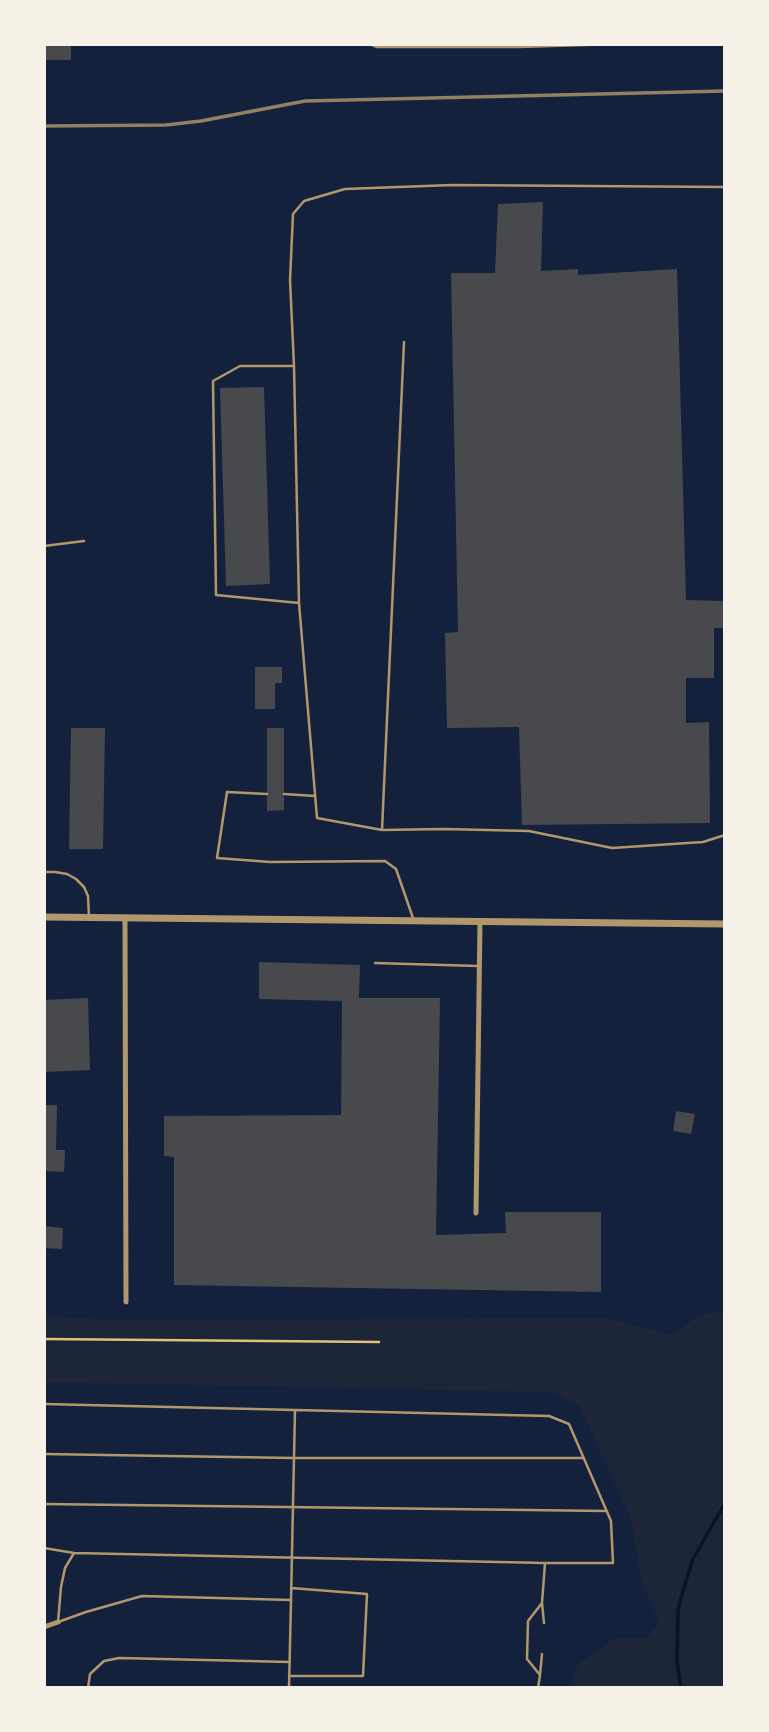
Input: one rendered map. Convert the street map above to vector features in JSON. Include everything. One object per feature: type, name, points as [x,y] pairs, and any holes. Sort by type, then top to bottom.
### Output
[{"type":"street","points":[[44,917],[725,924]]},
{"type":"street","points":[[125,918],[126,1302]]},
{"type":"street","points":[[476,1213],[480,922]]},
{"type":"street","points":[[44,1627],[58,1622]]},
{"type":"lane","points":[[370,44],[377,47],[618,44]]},
{"type":"lane","points":[[725,187],[452,185],[345,189],[303,201],[293,214],[290,280],[299,603],[317,818],[382,830],[529,831],[612,848],[703,842],[725,835]]},
{"type":"lane","points":[[382,830],[404,342]]},
{"type":"lane","points":[[294,366],[240,366],[213,382],[216,595],[299,603]]},
{"type":"lane","points":[[44,546],[84,541]]},
{"type":"lane","points":[[267,794],[227,792],[217,858],[270,862],[385,861],[396,869],[415,921]]},
{"type":"lane","points":[[284,794],[316,796]]},
{"type":"lane","points":[[44,872],[67,874],[76,879],[88,896],[89,917]]},
{"type":"lane","points":[[375,963],[478,966]]},
{"type":"lane","points":[[44,1404],[549,1416],[569,1424],[607,1511],[611,1521],[613,1563],[74,1553],[44,1548]]},
{"type":"lane","points":[[289,1688],[295,1410]]},
{"type":"lane","points":[[44,1454],[293,1458],[583,1458]]},
{"type":"lane","points":[[44,1504],[607,1511]]},
{"type":"lane","points":[[74,1553],[65,1568],[58,1622],[142,1596],[291,1600]]},
{"type":"lane","points":[[544,1623],[542,1602],[545,1563]]},
{"type":"lane","points":[[289,1676],[363,1676],[367,1594],[290,1588]]},
{"type":"lane","points":[[540,1675],[527,1659],[528,1621],[542,1602]]},
{"type":"lane","points":[[538,1688],[542,1654]]},
{"type":"lane","points":[[88,1688],[90,1674],[104,1661],[119,1658],[290,1662]]},
{"type":"path","points":[[44,1339],[379,1342]]},
{"type":"shaded area","points":[[725,1311],[725,1688],[569,1688],[578,1664],[615,1638],[647,1638],[659,1621],[642,1583],[630,1517],[579,1405],[551,1392],[44,1382],[44,1316],[118,1320],[606,1318],[672,1335],[699,1315]]},
{"type":"building","points":[[44,44],[71,44],[71,60],[44,60]]},
{"type":"building","points":[[543,202],[541,271],[578,269],[578,275],[677,269],[686,600],[725,601],[725,628],[714,628],[714,678],[686,678],[686,723],[709,722],[710,823],[522,825],[519,727],[447,728],[445,633],[458,632],[451,273],[495,273],[498,204]]},
{"type":"building","points":[[264,387],[270,584],[226,586],[220,388]]},
{"type":"building","points":[[255,667],[282,667],[282,683],[275,683],[275,709],[255,709]]},
{"type":"building","points":[[71,728],[105,728],[103,849],[69,849]]},
{"type":"building","points":[[267,728],[284,728],[284,810],[267,811]]},
{"type":"building","points":[[259,962],[360,965],[359,998],[440,998],[436,1235],[506,1233],[505,1212],[601,1212],[601,1292],[174,1285],[174,1157],[164,1156],[164,1116],[341,1115],[342,1001],[259,999]]},
{"type":"building","points":[[88,998],[90,1070],[44,1072],[44,1000]]},
{"type":"building","points":[[44,1105],[57,1105],[56,1150],[65,1150],[64,1172],[44,1171]]},
{"type":"building","points":[[676,1111],[695,1114],[691,1134],[673,1131]]},
{"type":"building","points":[[44,1226],[63,1228],[62,1249],[44,1248]]},
{"type":"waterway","points":[[681,1688],[677,1662],[678,1611],[681,1597],[693,1559],[725,1503]]},
{"type":"railway","points":[[44,126],[166,125],[305,101],[725,91]]}]
